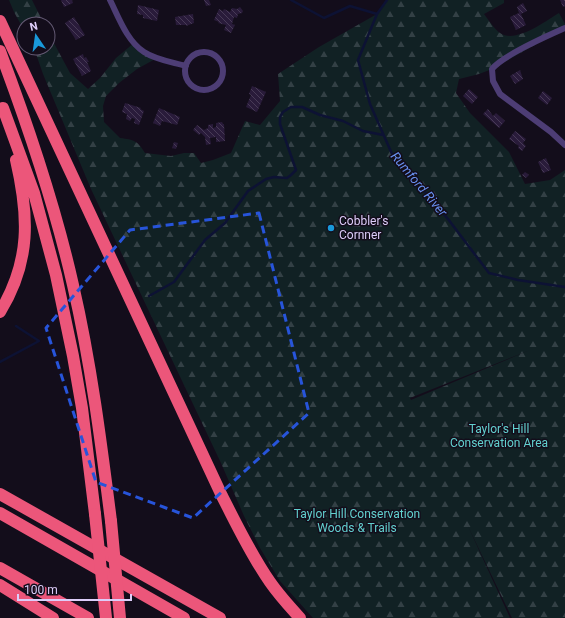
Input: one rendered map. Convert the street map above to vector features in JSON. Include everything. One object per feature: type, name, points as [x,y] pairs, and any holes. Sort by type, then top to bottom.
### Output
[{"type":"highway","points":[[0,21],[232,517],[246,544],[270,582],[300,618]]},
{"type":"highway","points":[[0,51],[40,163],[73,284],[93,387],[110,521],[120,618]]},
{"type":"highway","points":[[0,312],[9,297],[20,270],[25,240],[25,216],[18,169],[3,108],[34,193],[56,275],[73,356],[82,408],[106,618]]},
{"type":"highway","points":[[0,494],[220,618]]},
{"type":"highway","points":[[0,513],[184,618]]},
{"type":"highway","points":[[0,568],[88,618]]},
{"type":"highway","points":[[0,585],[53,618]]},
{"type":"street","points":[[110,0],[129,37],[144,52],[157,58],[186,66]]},
{"type":"street","points":[[565,28],[499,62],[492,69],[495,87],[500,94],[551,132],[565,145]]},
{"type":"street","points":[[202,52],[217,56],[224,70],[219,84],[205,90],[197,89],[188,81],[185,74],[186,66],[189,59],[195,54],[202,52]]},
{"type":"highlighted area","points":[[259,213],[309,413],[193,518],[96,482],[46,328],[130,230]]},
{"type":"green space","points":[[9,0],[32,0],[40,16],[16,16]]},
{"type":"green space","points":[[387,0],[504,0],[504,3],[484,14],[498,32],[506,36],[522,34],[539,26],[559,13],[565,24],[565,28],[492,69],[459,79],[456,93],[470,113],[509,152],[525,184],[550,180],[565,170],[565,618],[512,618],[467,524],[510,618],[313,618],[280,581],[260,548],[244,516],[221,463],[91,189],[37,56],[56,56],[56,47],[70,73],[88,89],[100,78],[116,58],[134,43],[157,58],[137,69],[119,83],[106,96],[103,106],[104,122],[120,138],[132,140],[140,145],[145,153],[171,156],[184,153],[194,153],[201,163],[231,153],[245,121],[260,125],[280,101],[278,74],[319,47],[377,14]],"holes":[[[530,350],[411,400],[410,398]]]},
{"type":"building","points":[[61,0],[72,0],[73,3],[64,7]]},
{"type":"building","points":[[204,0],[209,0],[211,5],[206,6]]},
{"type":"building","points":[[560,0],[565,0],[565,6],[563,7]]},
{"type":"building","points":[[523,3],[527,11],[521,14],[526,25],[516,30],[510,17],[519,13],[517,7]]},
{"type":"building","points":[[138,5],[159,10],[157,21],[143,18],[143,15],[137,14]]},
{"type":"building","points":[[240,7],[243,11],[242,13],[238,14],[237,18],[234,17],[232,24],[235,25],[231,33],[224,30],[226,25],[218,23],[219,22],[214,20],[219,9],[223,11],[224,9],[230,12],[232,8],[237,9]]},
{"type":"building","points":[[193,14],[194,23],[186,26],[176,25],[175,17]]},
{"type":"building","points":[[74,17],[85,35],[76,40],[65,23]]},
{"type":"building","points":[[83,54],[84,58],[86,57],[89,62],[87,62],[91,71],[82,76],[73,59]]},
{"type":"building","points":[[520,70],[523,79],[515,84],[510,76]]},
{"type":"building","points":[[252,86],[266,92],[257,112],[246,107],[251,95],[249,94]]},
{"type":"building","points":[[469,89],[478,97],[472,104],[463,96]]},
{"type":"building","points":[[543,91],[552,98],[547,105],[538,98]]},
{"type":"building","points":[[125,103],[141,108],[140,109],[144,111],[139,125],[134,123],[135,119],[132,118],[130,121],[126,119],[127,114],[122,112]]},
{"type":"building","points":[[159,108],[180,117],[177,125],[162,121],[160,126],[153,123]]},
{"type":"building","points":[[488,109],[493,116],[496,113],[505,121],[499,128],[483,114]]},
{"type":"building","points":[[222,122],[224,124],[225,141],[216,142],[216,137],[210,138],[211,144],[206,145],[205,137],[201,133],[199,135],[193,130],[197,125],[204,130],[208,128],[208,125],[213,124],[213,128],[216,127],[216,123]]},
{"type":"building","points":[[515,131],[526,139],[523,143],[526,146],[522,151],[518,148],[519,146],[509,139]]},
{"type":"building","points":[[174,142],[178,143],[176,149],[172,148]]},
{"type":"building","points":[[546,158],[551,170],[543,173],[538,162]]},
{"type":"building","points":[[525,172],[529,175],[526,178],[522,175]]},
{"type":"waterway","name":"Rumford River","points":[[291,0],[324,18],[350,6],[377,14]]},
{"type":"waterway","name":"Rumford River","points":[[387,0],[377,14],[358,60],[370,104],[392,154],[448,219],[489,273],[518,280],[565,287]]},
{"type":"waterway","points":[[149,296],[174,282],[205,240],[225,223],[248,191],[266,179],[274,177],[287,178],[296,170],[280,124],[280,117],[283,112],[291,107],[302,107],[320,115],[343,121],[363,131],[383,135]]},
{"type":"waterway","points":[[0,362],[39,341],[16,326]]},
{"type":"place","name":"Cobbler's Cornner","points":[[331,228]]},
{"type":"park label","name":"Taylor's Hill Conservation Area","points":[[499,436]]},
{"type":"park label","name":"Taylor Hill Conservation Woods & Trails","points":[[357,521]]}]
